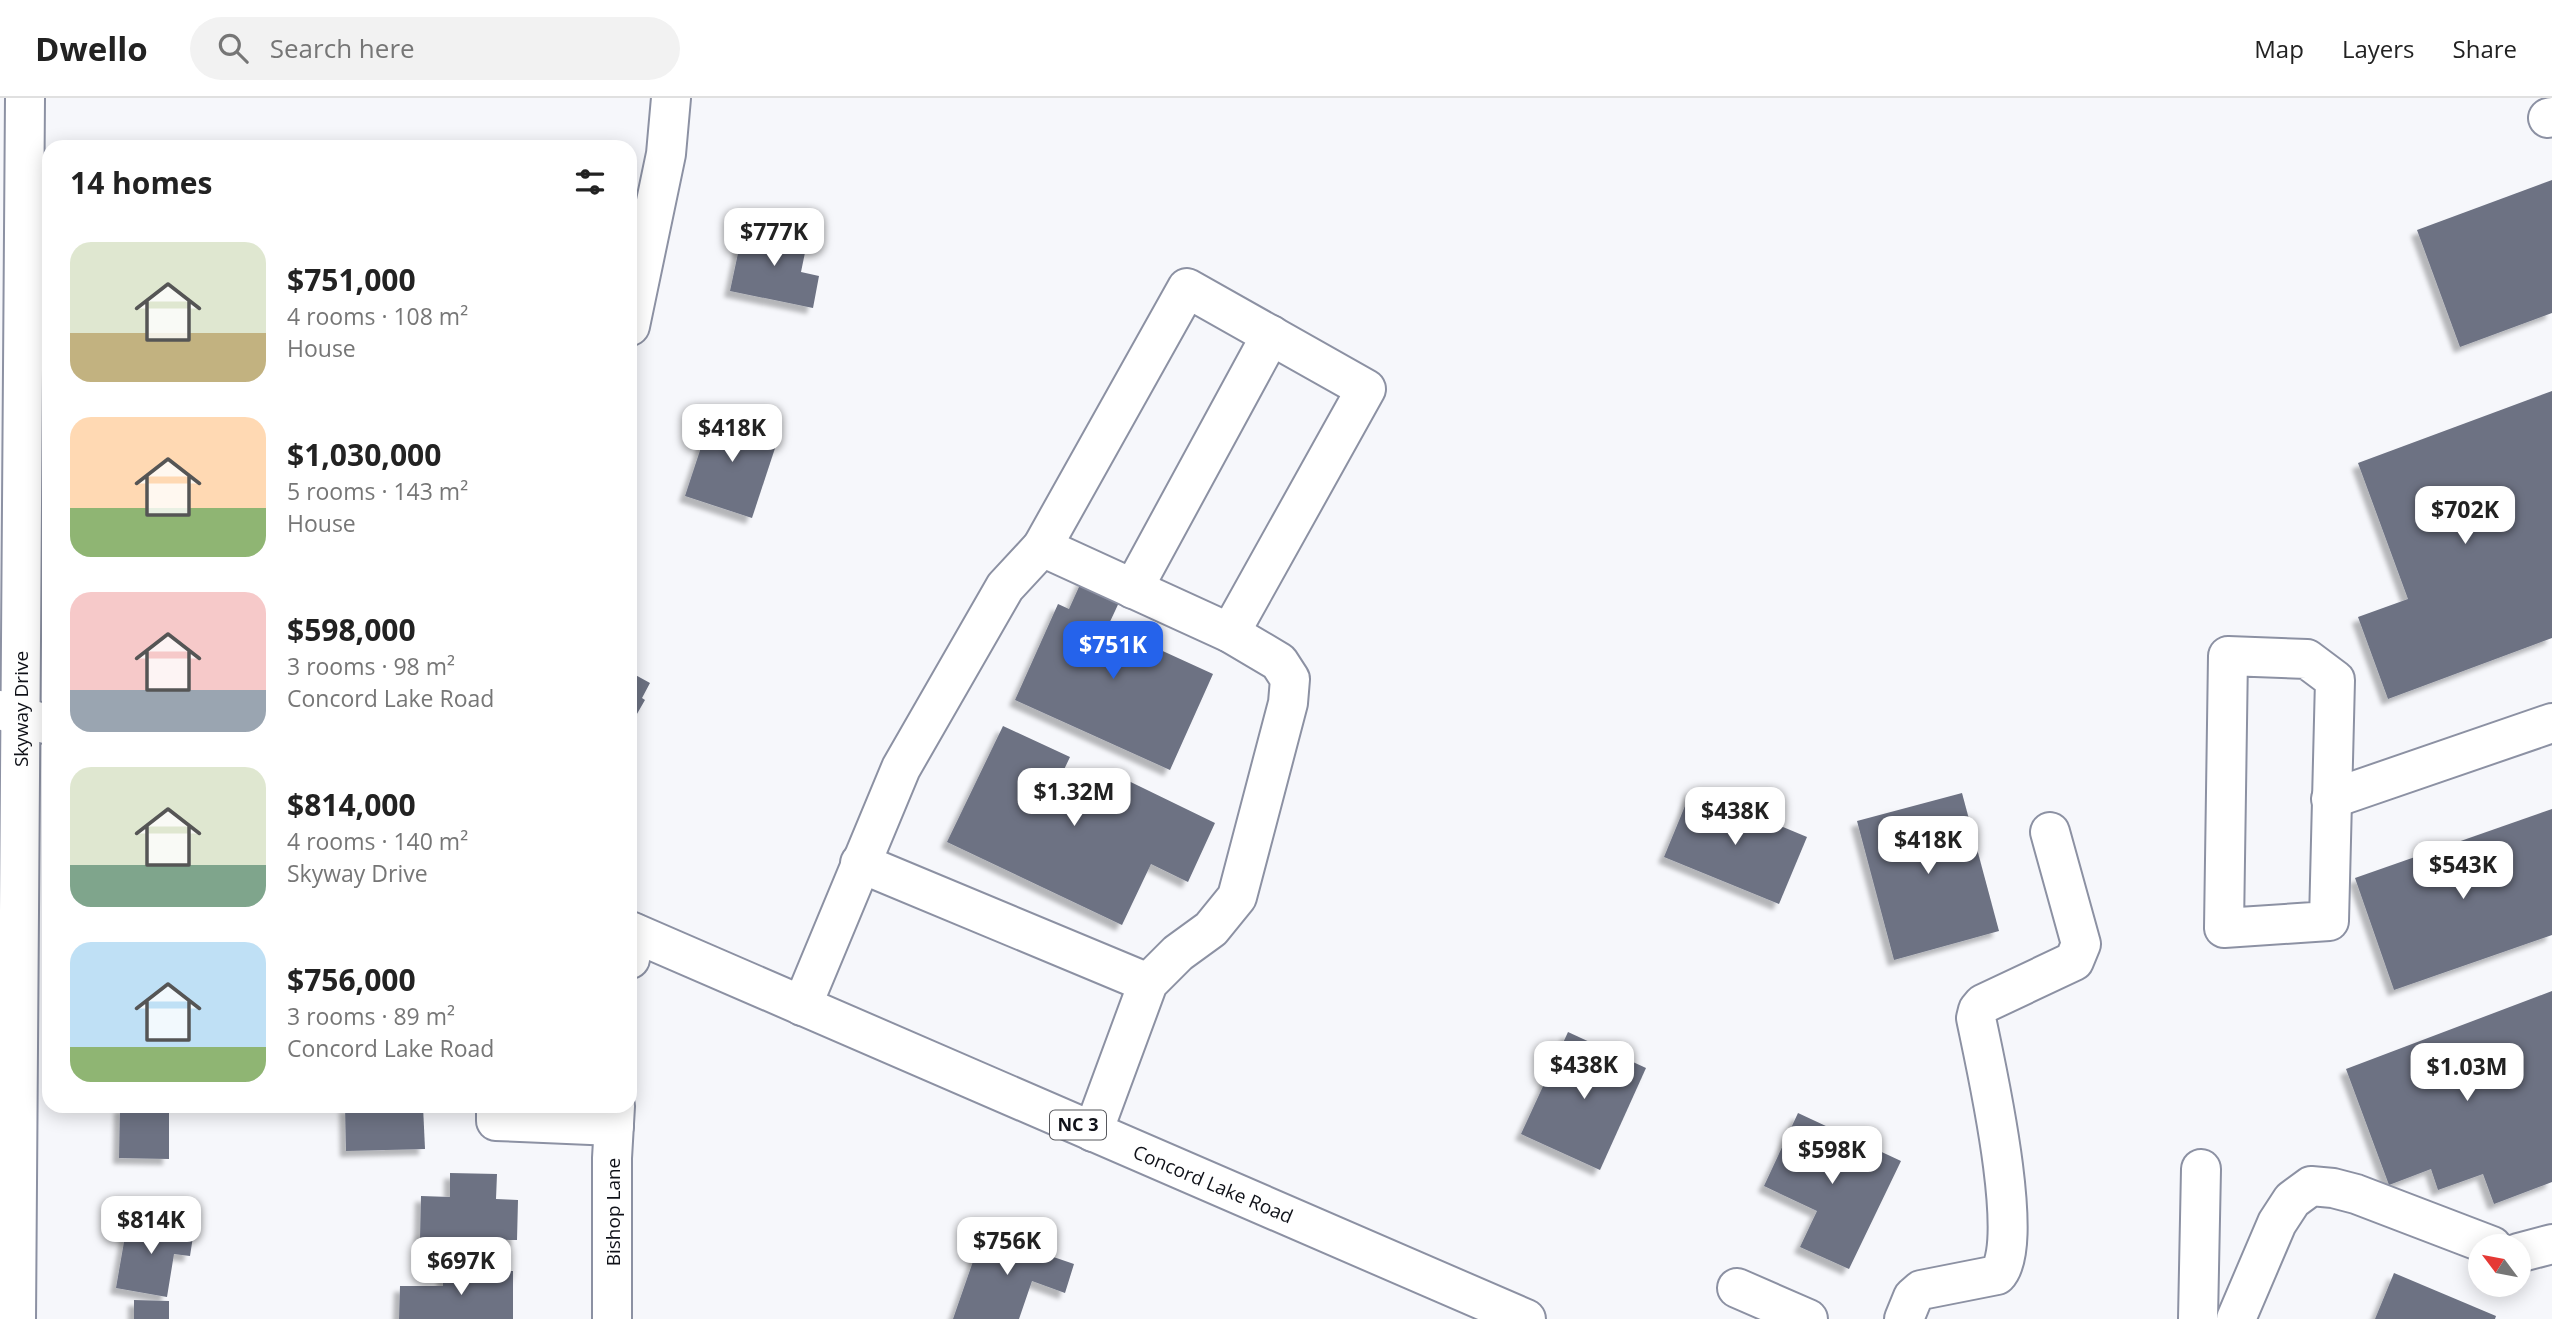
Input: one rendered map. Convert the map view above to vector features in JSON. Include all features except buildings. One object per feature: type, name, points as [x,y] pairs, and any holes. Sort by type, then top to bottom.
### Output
[{"type":"street","name":"Skyway Drive","points":[[16,1319],[23,717],[25,98]]},
{"type":"street","points":[[637,292],[666,153],[671,98]]},
{"type":"street","points":[[802,1006],[901,768],[1006,587],[1042,547],[1187,288],[1366,389],[1230,634]]},
{"type":"street","points":[[1133,589],[1271,335]]},
{"type":"street","points":[[1042,547],[1230,634],[1279,662],[1290,679],[1288,703],[1237,897],[1211,929],[1178,953],[1148,983],[1093,1132]]},
{"type":"street","points":[[2228,656],[2306,659],[2335,680],[2331,799],[2329,921],[2224,928],[2228,656]]},
{"type":"street","points":[[2331,799],[2552,723]]},
{"type":"street","points":[[1904,1319],[1913,1297],[1921,1290],[1997,1275],[2004,1268],[2008,1223],[2003,1174],[1991,1089],[1976,1018],[1983,1004],[2074,961],[2080,953],[2081,944],[2050,832]]},
{"type":"street","points":[[860,863],[1148,983]]},
{"type":"street","name":"Concord Lake Road","points":[[637,943],[802,1006],[1526,1319]]},
{"type":"street","points":[[496,1113],[496,1121],[615,1116]]},
{"type":"street","name":"Bishop Lane","points":[[612,1319],[615,1116]]},
{"type":"street","points":[[2198,1319],[2202,1169]]},
{"type":"street","points":[[2236,1319],[2277,1223],[2292,1200],[2311,1186],[2356,1194],[2468,1237]]},
{"type":"street","points":[[2531,1250],[2552,1244]]},
{"type":"street","points":[[1737,1287],[1808,1319]]}]
